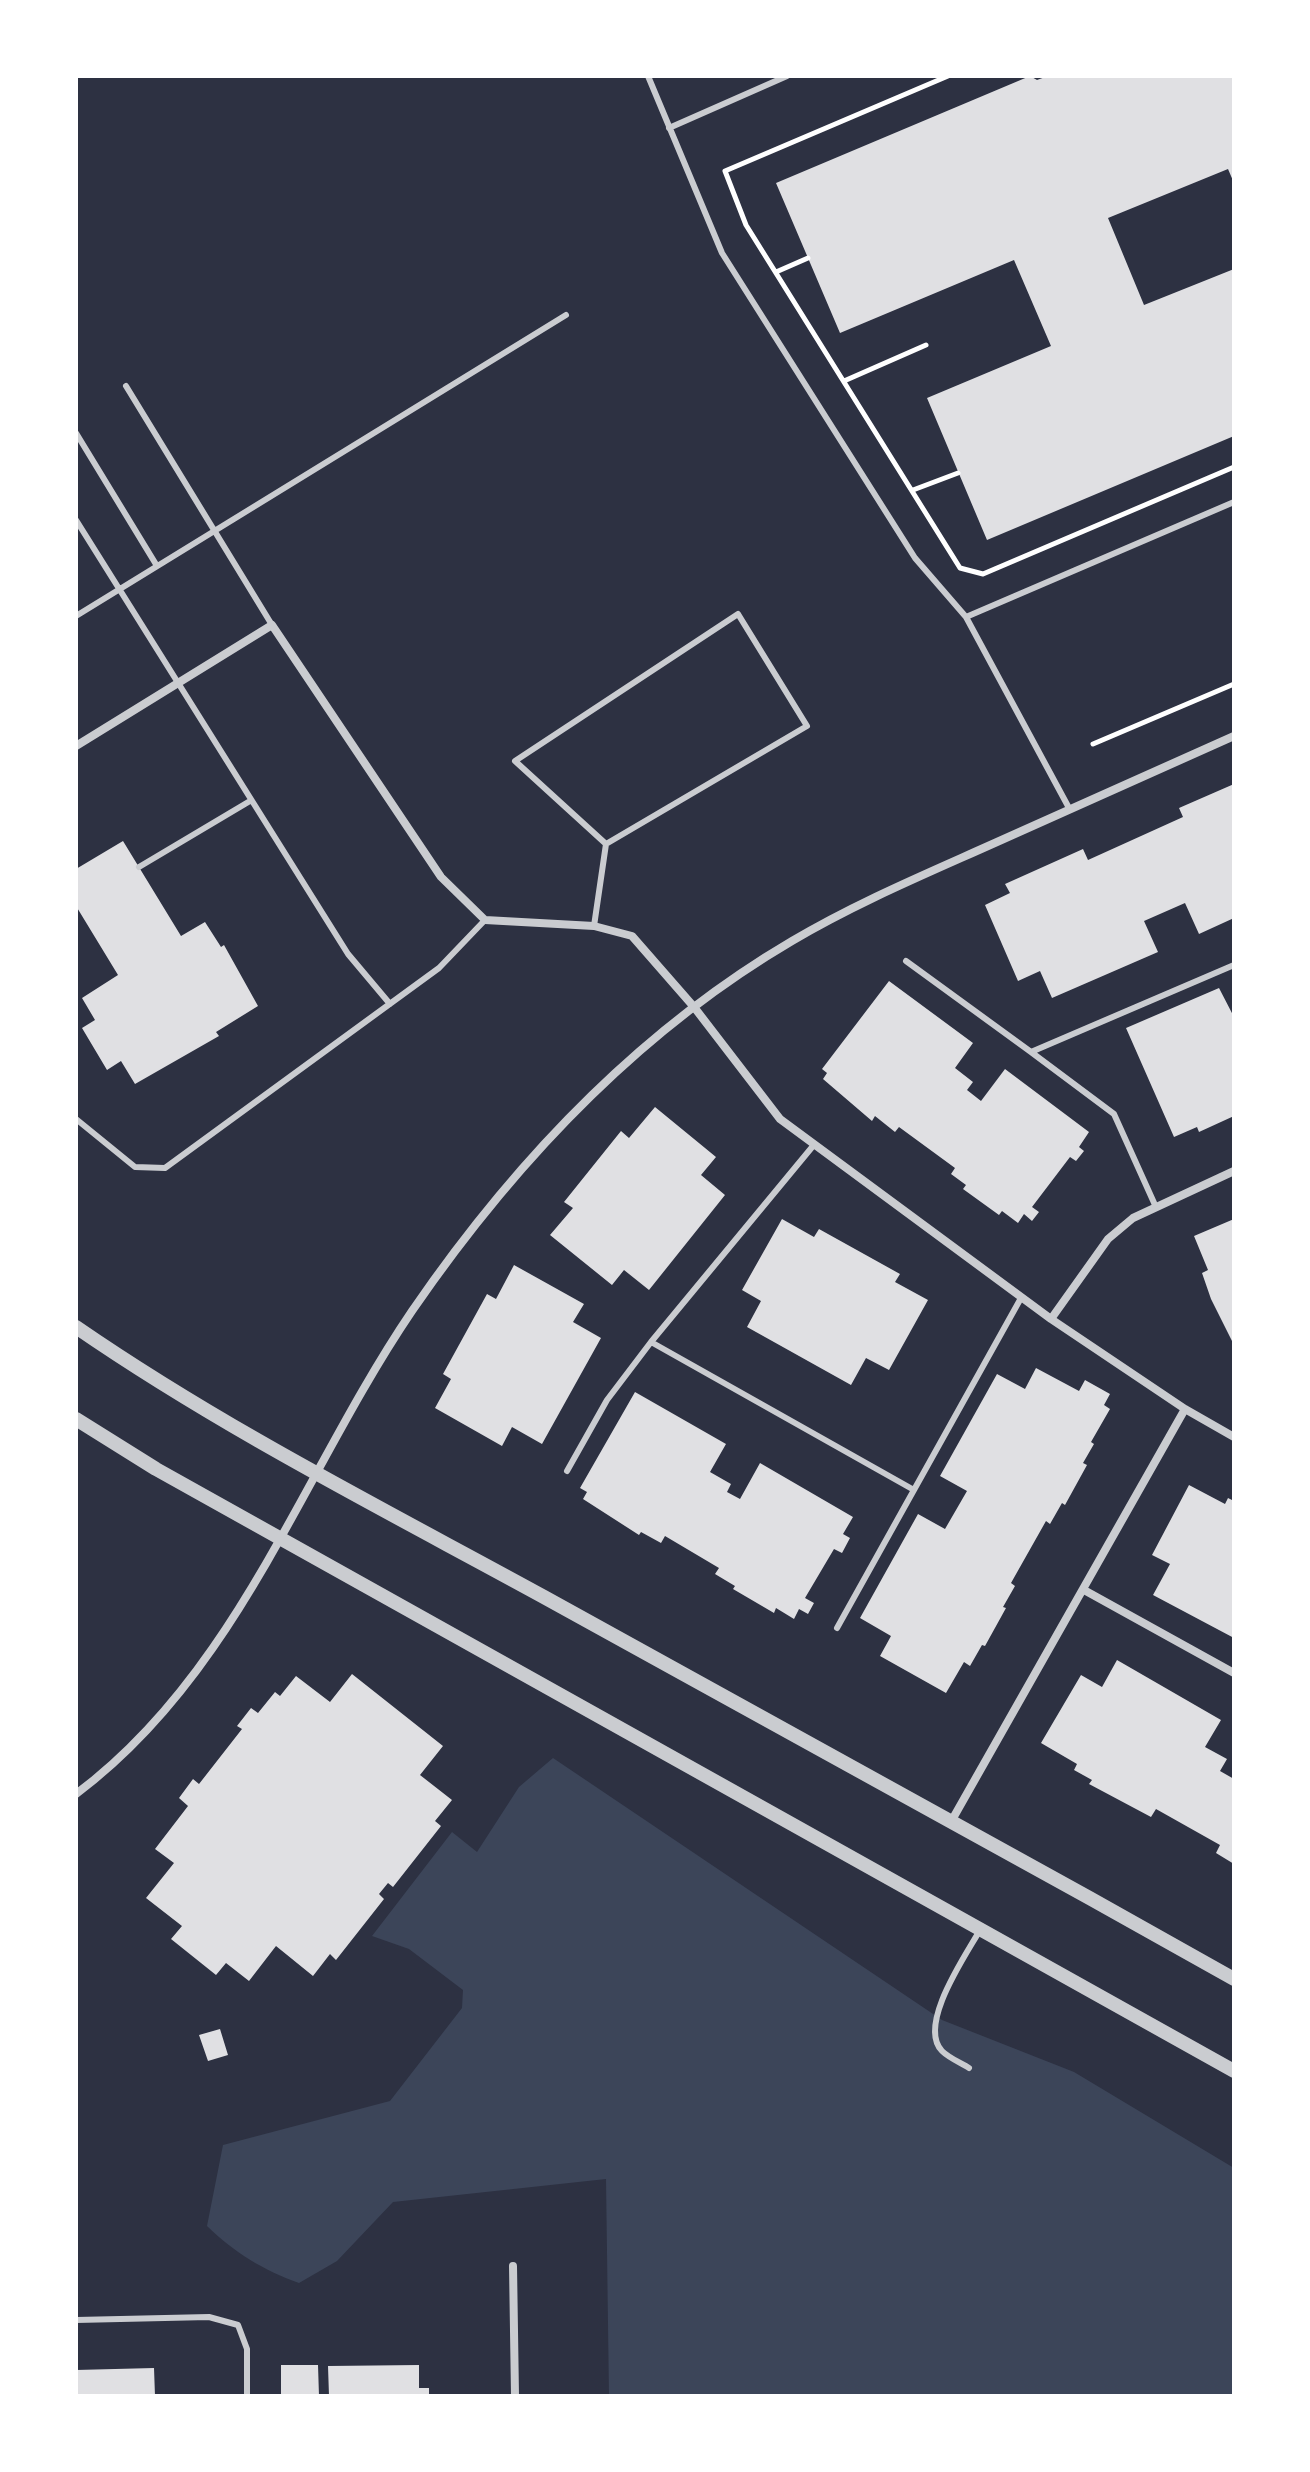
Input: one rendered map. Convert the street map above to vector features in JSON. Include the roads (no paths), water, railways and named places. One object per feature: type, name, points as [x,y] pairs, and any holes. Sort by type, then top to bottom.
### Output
[{"type":"street","points":[[76,746],[272,625],[441,877],[485,920],[594,926],[632,936],[694,1007],[780,1119],[1021,1298],[1185,1409],[1234,1437]]},
{"type":"street","points":[[76,1794],[103,1773],[168,1707],[234,1620],[409,1315],[475,1222],[541,1145],[613,1074],[694,1007],[791,941],[885,891],[1234,736]]},
{"type":"street","points":[[1051,1319],[1108,1239],[1155,1205],[1234,1171]]},
{"type":"street","points":[[76,1327],[129,1363],[317,1473],[952,1820],[1234,1979]]},
{"type":"street","points":[[952,1820],[1185,1409]]},
{"type":"street","points":[[76,1419],[280,1539],[1234,2071]]},
{"type":"street","points":[[1084,1590],[1234,1673]]},
{"type":"street","points":[[513,2266],[515,2396]]},
{"type":"lane","points":[[648,76],[722,253],[915,558],[966,617],[1069,808]]},
{"type":"lane","points":[[669,128],[787,76]]},
{"type":"lane","points":[[76,616],[566,315]]},
{"type":"lane","points":[[126,386],[272,625]]},
{"type":"lane","points":[[76,433],[157,566]]},
{"type":"lane","points":[[966,617],[1234,502]]},
{"type":"lane","points":[[76,520],[348,954],[390,1004]]},
{"type":"lane","points":[[738,614],[807,726],[606,844],[515,761],[738,614]]},
{"type":"lane","points":[[139,867],[250,801]]},
{"type":"lane","points":[[594,926],[606,844]]},
{"type":"lane","points":[[76,1119],[135,1167],[165,1168],[439,968],[485,920]]},
{"type":"lane","points":[[906,961],[1114,1114],[1155,1205]]},
{"type":"lane","points":[[1031,1052],[1234,965]]},
{"type":"lane","points":[[567,1471],[607,1400],[813,1146]]},
{"type":"lane","points":[[837,1628],[1021,1298]]},
{"type":"lane","points":[[651,1342],[914,1490]]},
{"type":"lane","points":[[969,2068],[940,2050],[934,2029],[940,2005],[980,1930]]},
{"type":"lane","points":[[76,2320],[209,2317],[238,2325],[247,2349],[247,2396]]}]
